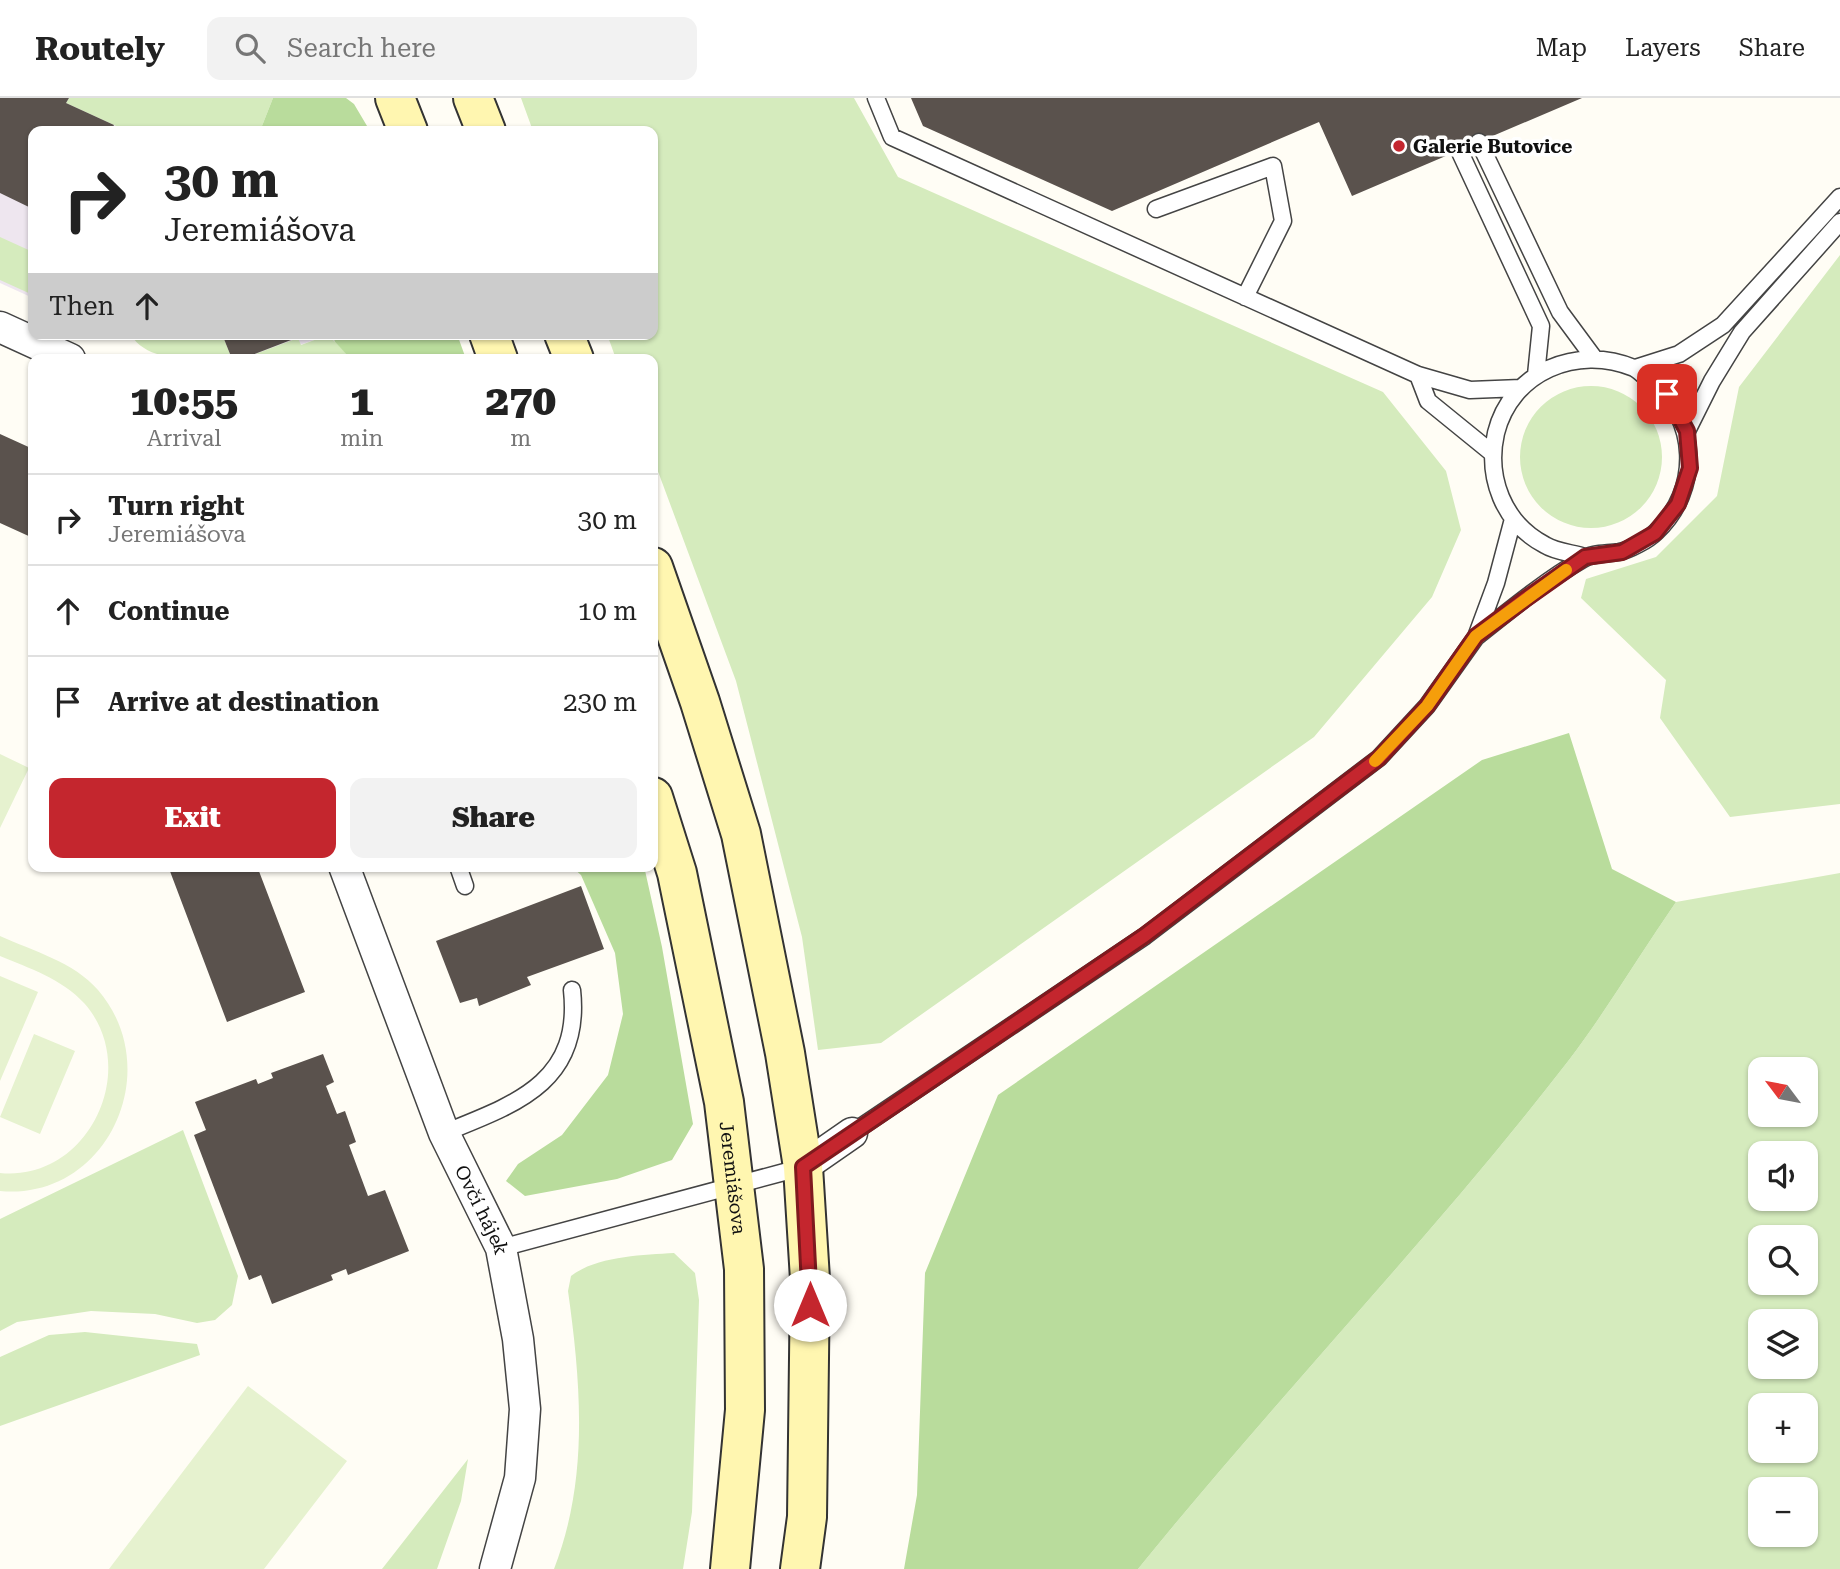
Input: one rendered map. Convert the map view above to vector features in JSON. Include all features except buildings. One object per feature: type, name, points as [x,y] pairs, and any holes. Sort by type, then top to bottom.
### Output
[{"type":"main road","points":[[395,98],[406,126]]},
{"type":"main road","points":[[472,98],[484,126]]},
{"type":"main road","points":[[658,581],[700,702],[741,834],[785,1053],[803,1167],[810,1279],[807,1517],[800,1569]]},
{"type":"main road","name":"Jeremiášova","points":[[658,813],[677,873],[724,1102],[744,1269],[745,1409],[730,1569]]},
{"type":"street","points":[[0,327],[28,336]]},
{"type":"street","points":[[40,340],[61,347]]},
{"type":"street","name":"Ovčí hájek","points":[[346,872],[444,1133],[501,1248],[519,1339],[525,1409],[520,1478],[495,1569]]},
{"type":"street","points":[[803,1167],[852,1133]]},
{"type":"lane","points":[[876,98],[892,138],[1418,375],[1470,390],[1521,388]]},
{"type":"lane","points":[[1479,142],[1560,312],[1594,358]]},
{"type":"lane","points":[[1459,150],[1541,326],[1536,375]]},
{"type":"lane","points":[[1156,209],[1273,166],[1283,221],[1245,297]]},
{"type":"lane","points":[[1635,368],[1679,354],[1723,325],[1840,197]]},
{"type":"lane","points":[[1687,431],[1712,381],[1742,332],[1840,222]]},
{"type":"lane","points":[[1594,358],[1635,368],[1667,394],[1687,431],[1690,468],[1678,504],[1655,533],[1622,552],[1585,557],[1545,546],[1513,519],[1501,499],[1493,476],[1492,453],[1500,418],[1521,388],[1536,375],[1564,362],[1594,358]]},
{"type":"lane","points":[[1418,375],[1428,401],[1492,453]]},
{"type":"lane","points":[[852,1133],[1144,936],[1379,758],[1427,706],[1476,636],[1496,583],[1513,519]]},
{"type":"lane","points":[[1476,636],[1585,557]]},
{"type":"lane","points":[[460,872],[465,886]]},
{"type":"lane","points":[[444,1133],[511,1105],[548,1077],[570,1040],[574,1013],[572,990]]},
{"type":"lane","points":[[501,1248],[803,1167]]},
{"type":"shaded area","points":[[0,98],[69,98],[67,103],[116,126],[28,126],[28,296],[0,283]]},
{"type":"shaded area","points":[[224,340],[295,340],[256,354],[230,354]]},
{"type":"shaded area","points":[[298,340],[314,340],[300,345]]},
{"type":"green space","points":[[69,98],[273,98],[262,126],[116,126],[66,103]]},
{"type":"green space","points":[[273,98],[346,98],[354,104],[367,126],[262,126]]},
{"type":"green space","points":[[521,98],[854,98],[898,177],[1383,392],[1446,471],[1461,530],[1432,597],[1314,737],[881,1043],[818,1050],[802,937],[736,681],[658,471],[658,354],[614,354],[609,340],[658,340],[658,126],[531,126]]},
{"type":"green space","points":[[0,237],[28,250],[28,293],[0,280]]},
{"type":"green space","points":[[1840,255],[1840,804],[1730,817],[1660,718],[1666,680],[1581,598],[1586,579],[1656,557],[1717,496],[1739,387]]},
{"type":"green space","points":[[135,340],[224,340],[230,354],[158,354],[139,345]]},
{"type":"green space","points":[[293,340],[299,340],[301,345],[314,340],[333,340],[347,354],[255,354]]},
{"type":"green space","points":[[334,340],[459,340],[464,354],[346,354]]},
{"type":"green space","points":[[1591,386],[1618,392],[1641,407],[1656,430],[1662,457],[1656,484],[1641,507],[1618,522],[1591,528],[1564,522],[1541,507],[1526,484],[1520,457],[1526,430],[1541,407],[1564,392]]},
{"type":"green space","points":[[1569,733],[1612,869],[1676,902],[1569,1060],[1410,1253],[1245,1441],[1138,1569],[904,1569],[917,1495],[925,1273],[998,1095],[1482,760]]},
{"type":"green space","points":[[0,754],[28,768],[28,770],[0,828]]},
{"type":"green space","points":[[578,872],[645,872],[662,947],[693,1124],[672,1160],[617,1179],[525,1196],[506,1181],[518,1164],[562,1135],[608,1075],[623,1014],[615,953]]},
{"type":"green space","points":[[1840,873],[1840,1569],[1138,1569],[1245,1441],[1464,1189],[1569,1060],[1676,902]]},
{"type":"green space","points":[[0,936],[52,958],[88,980],[98,990],[118,1022],[127,1057],[126,1091],[115,1124],[96,1153],[70,1175],[38,1189],[0,1191],[0,1173],[32,1171],[59,1159],[81,1140],[97,1116],[106,1088],[108,1058],[101,1029],[84,1003],[66,987],[0,956]]},
{"type":"green space","points":[[0,976],[38,992],[0,1081]]},
{"type":"green space","points":[[34,1034],[75,1051],[40,1134],[0,1117]]},
{"type":"green space","points":[[183,1130],[238,1276],[232,1305],[215,1320],[197,1323],[155,1314],[91,1311],[17,1322],[0,1331],[0,1219]]},
{"type":"green space","points":[[674,1253],[695,1273],[699,1300],[692,1512],[683,1569],[554,1569],[573,1501],[577,1466],[579,1396],[568,1291],[571,1276],[607,1260]]},
{"type":"green space","points":[[85,1332],[197,1344],[200,1355],[0,1426],[0,1357],[49,1335]]},
{"type":"green space","points":[[248,1386],[347,1461],[264,1569],[109,1569]]},
{"type":"green space","points":[[468,1459],[461,1501],[437,1569],[382,1569]]},
{"type":"slow traffic","points":[[1375,761],[1427,706],[1476,636],[1566,570]]},
{"type":"place","name":"Galerie Butovice","points":[[1399,146]]},
{"type":"route","points":[[810,1305],[803,1167],[1144,936],[1379,758],[1427,706],[1476,636],[1524,600],[1585,557],[1622,552],[1655,533],[1678,504],[1690,468],[1687,431],[1667,394]]}]
